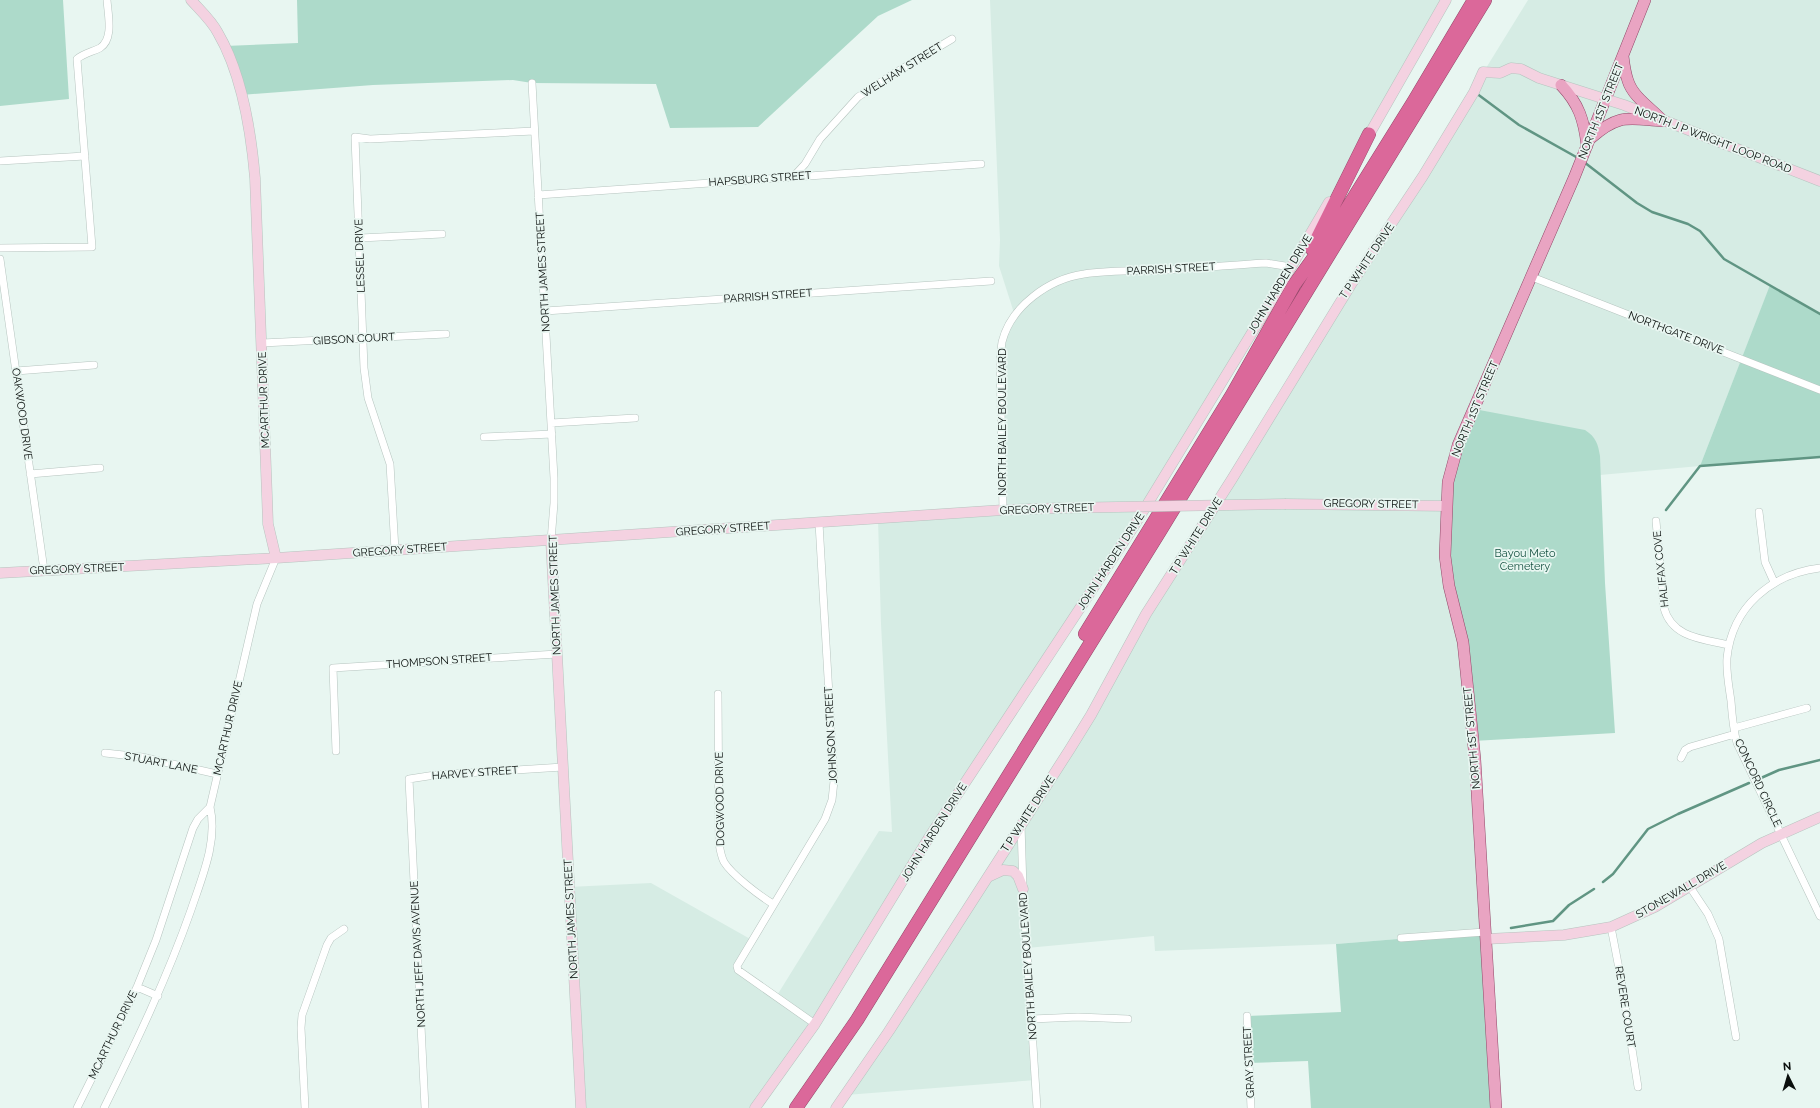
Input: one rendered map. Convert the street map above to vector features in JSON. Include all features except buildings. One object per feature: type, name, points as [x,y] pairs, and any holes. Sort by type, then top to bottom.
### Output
[{"type":"highway","points":[[1294,285],[1333,231],[1414,101],[1474,0]]},
{"type":"highway","points":[[796,1108],[857,1020],[936,893],[1485,0]]},
{"type":"highway","points":[[786,1108],[857,1004],[1232,395],[1294,285],[1369,134]]},
{"type":"main road","name":"NORTH 1ST STREET","points":[[1496,1108],[1475,759],[1463,642],[1447,574],[1445,556],[1448,482],[1455,454],[1589,143],[1645,0]]},
{"type":"main road","points":[[1623,56],[1628,81],[1631,88],[1636,95],[1663,120]]},
{"type":"main road","points":[[1561,84],[1572,96],[1583,122],[1589,143]]},
{"type":"main road","points":[[1589,143],[1602,128],[1624,118],[1663,120]]},
{"type":"street","points":[[0,248],[92,247],[77,59],[81,55],[99,48],[105,43],[109,36],[107,0]]},
{"type":"street","name":"MCARTHUR DRIVE","points":[[104,1108],[158,996],[180,942],[207,859],[213,829],[210,806],[217,774],[257,604],[276,558],[268,524],[255,178],[249,127],[238,84],[225,46],[214,27],[190,0]]},
{"type":"street","name":"JOHN HARDEN DRIVE","points":[[755,1108],[815,1024],[928,839],[1134,526],[1291,267],[1446,0]]},
{"type":"street","name":"WELHAM STREET","points":[[793,177],[805,164],[820,139],[858,97],[952,39]]},
{"type":"street","name":"T P WHITE DRIVE","points":[[836,1108],[889,1031],[1091,715],[1146,614],[1232,479],[1352,283],[1422,176],[1474,92],[1484,72],[1500,72],[1511,68],[1516,68],[1606,99]]},
{"type":"street","name":"NORTH JAMES STREET","points":[[532,83],[552,434],[554,503],[551,541],[581,1108]]},
{"type":"street","name":"NORTH J P WRIGHT LOOP ROAD","points":[[1606,99],[1820,182]]},
{"type":"street","name":"LESSEL DRIVE","points":[[396,550],[390,464],[368,398],[364,368],[355,137],[370,139],[534,131]]},
{"type":"street","points":[[0,161],[85,156]]},
{"type":"street","name":"HAPSBURG STREET","points":[[538,195],[981,164]]},
{"type":"street","points":[[360,238],[442,234]]},
{"type":"street","name":"OAKWOOD DRIVE","points":[[0,259],[44,570]]},
{"type":"street","name":"PARRISH STREET","points":[[1053,284],[1084,274],[1266,263],[1291,267]]},
{"type":"street","name":"NORTHGATE DRIVE","points":[[1532,277],[1820,390]]},
{"type":"street","name":"PARRISH STREET","points":[[544,311],[991,281]]},
{"type":"street","name":"NORTH BAILEY BOULEVARD","points":[[1003,510],[1000,360],[1002,342],[1008,328],[1022,306],[1033,296],[1053,284]]},
{"type":"street","name":"GIBSON COURT","points":[[262,343],[446,334]]},
{"type":"street","points":[[16,372],[94,365]]},
{"type":"street","points":[[551,422],[635,418]]},
{"type":"street","points":[[484,437],[552,434]]},
{"type":"street","points":[[30,474],[100,468]]},
{"type":"street","name":"GREGORY STREET","points":[[0,573],[551,541],[819,524],[1003,510],[1286,504],[1447,506]]},
{"type":"street","points":[[1759,512],[1765,562],[1774,582]]},
{"type":"street","name":"HALIFAX COVE","points":[[1656,521],[1664,608],[1669,621],[1674,627],[1686,634],[1729,645]]},
{"type":"street","name":"JOHNSON STREET","points":[[815,1024],[738,970],[737,966],[773,904],[826,819],[830,809],[834,789],[819,524]]},
{"type":"street","name":"CONCORD CIRCLE","points":[[1820,568],[1796,573],[1774,582],[1762,591],[1749,605],[1736,626],[1729,645],[1727,668],[1734,731],[1737,743],[1782,834],[1820,916]]},
{"type":"street","name":"THOMPSON STREET","points":[[336,751],[333,668],[557,654]]},
{"type":"street","name":"DOGWOOD DRIVE","points":[[718,694],[719,843],[721,854],[727,866],[749,886],[773,904]]},
{"type":"street","points":[[1681,758],[1683,753],[1690,747],[1734,731],[1807,708]]},
{"type":"street","name":"STUART LANE","points":[[105,753],[142,757],[217,774]]},
{"type":"street","name":"HARVEY STREET","points":[[410,801],[409,779],[435,775],[564,767]]},
{"type":"street","name":"NORTH JEFF DAVIS AVENUE","points":[[410,801],[425,1108]]},
{"type":"street","name":"MCARTHUR DRIVE","points":[[77,1108],[137,987],[156,940],[193,828],[198,819],[210,806]]},
{"type":"street","name":"STONEWALL DRIVE","points":[[1486,936],[1564,935],[1611,927],[1643,914],[1734,860],[1782,834],[1820,817]]},
{"type":"street","name":"NORTH BAILEY BOULEVARD","points":[[1021,825],[1023,889],[1037,1108]]},
{"type":"street","points":[[988,877],[1002,870],[1013,871],[1018,876],[1023,889]]},
{"type":"street","points":[[1690,887],[1708,914],[1719,939],[1736,1037]]},
{"type":"street","name":"REVERE COURT","points":[[1611,927],[1621,979],[1638,1087]]},
{"type":"street","points":[[305,1108],[301,1028],[303,1010],[327,945],[331,938],[344,929]]},
{"type":"street","points":[[1401,938],[1486,936]]},
{"type":"street","points":[[137,987],[158,996]]},
{"type":"street","name":"GRAY STREET","points":[[1247,1016],[1251,1108]]},
{"type":"street","points":[[1032,1019],[1128,1019]]},
{"type":"shaded area","points":[[990,0],[1446,0],[1276,292],[1186,440],[755,1108],[581,1108],[569,887],[651,883],[752,940],[737,966],[776,997],[879,831],[892,832],[881,624],[878,519],[1003,510],[1002,342],[1015,316],[999,266],[1000,240]]},
{"type":"shaded area","points":[[1528,0],[1820,0],[1820,316],[1770,286],[1700,466],[1600,475],[1600,456],[1458,616],[1485,932],[1336,944],[1155,951],[1154,936],[1027,948],[1036,1080],[846,1095],[884,1040]]},
{"type":"green space","points":[[0,0],[63,0],[69,99],[0,106]]},
{"type":"green space","points":[[297,0],[912,0],[878,16],[758,127],[670,128],[656,84],[532,83],[513,80],[373,85],[241,95],[225,46],[298,43]]},
{"type":"green space","points":[[1770,285],[1820,314],[1820,457],[1700,466]]},
{"type":"green space","name":"Bayou Meto Cemetery","points":[[1474,409],[1585,430],[1592,435],[1596,441],[1600,456],[1605,583],[1615,733],[1473,741],[1449,591],[1448,482]]},
{"type":"green space","points":[[1485,932],[1496,1108],[1311,1108],[1308,1061],[1249,1063],[1247,1016],[1341,1012],[1336,944]]},
{"type":"waterway","points":[[1476,93],[1519,125],[1578,158]]},
{"type":"waterway","points":[[1584,162],[1637,203],[1652,212],[1688,224],[1700,231],[1724,259],[1820,314]]},
{"type":"waterway","points":[[1666,510],[1700,466],[1820,457]]},
{"type":"waterway","points":[[1761,778],[1779,770],[1820,760]]},
{"type":"waterway","points":[[1603,882],[1613,874],[1648,829],[1678,814],[1749,783]]},
{"type":"waterway","points":[[1511,928],[1553,921],[1569,905],[1594,889]]}]
